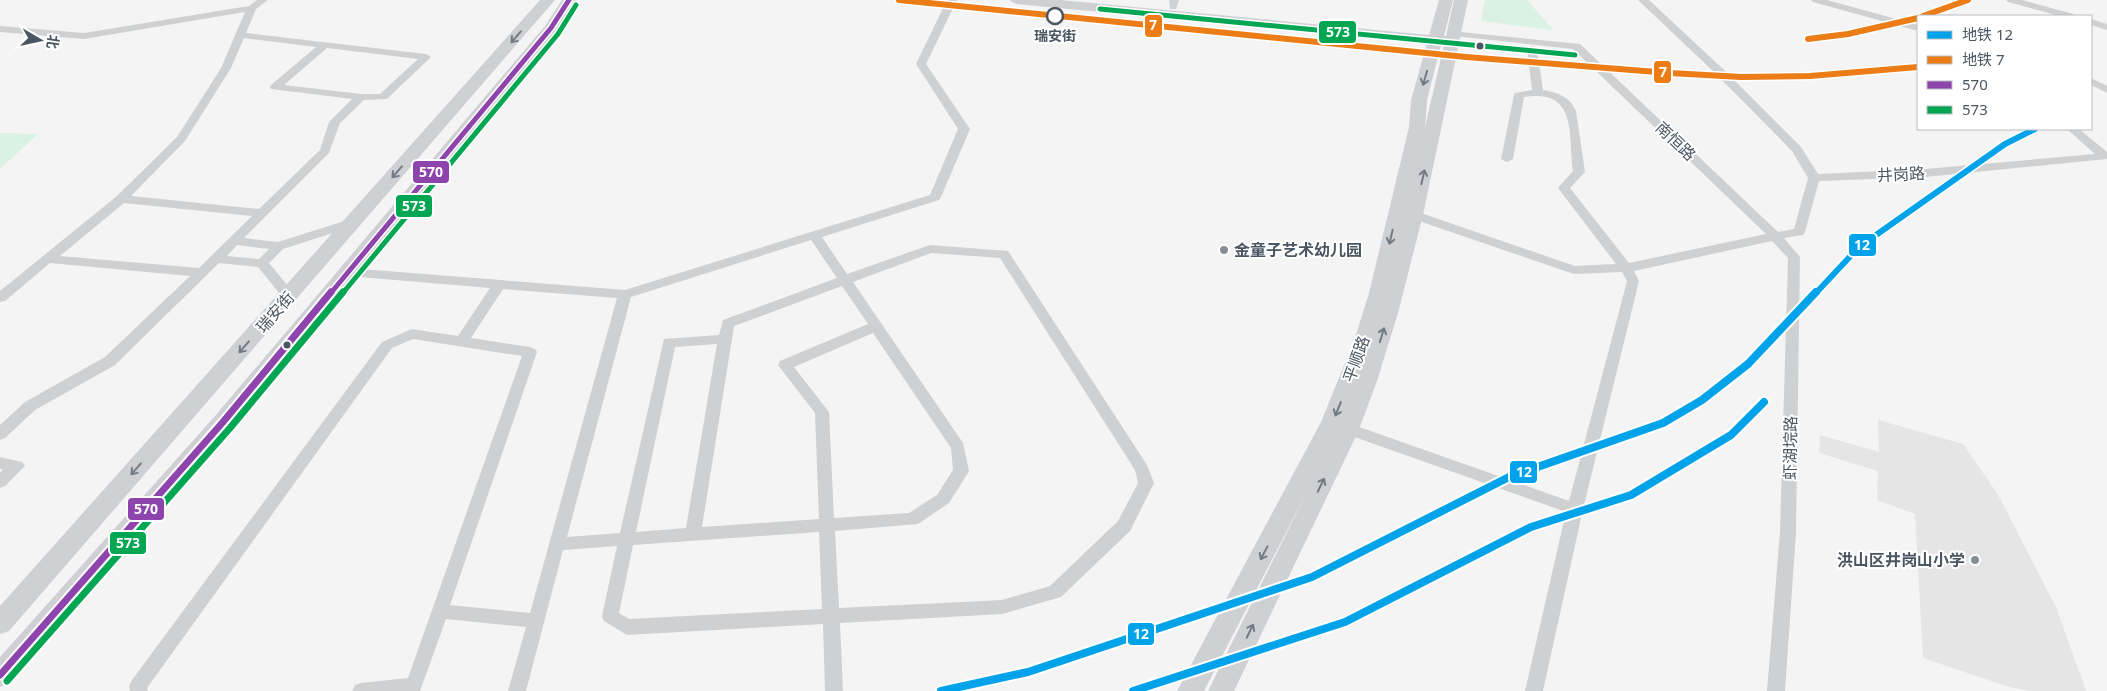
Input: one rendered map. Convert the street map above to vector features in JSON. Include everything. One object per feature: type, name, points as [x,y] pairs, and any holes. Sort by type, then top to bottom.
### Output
[{"type":"main road","name":"瑞安街","points":[[0,623],[548,0]]},
{"type":"main road","name":"瑞安街","points":[[0,675],[223,422],[551,28],[569,0]]},
{"type":"main road","points":[[1016,0],[1446,37]]},
{"type":"main road","points":[[1101,0],[1173,3],[1446,37]]},
{"type":"main road","name":"平顺路","points":[[1221,691],[1348,429],[1380,342],[1414,215],[1446,37],[1446,0]]},
{"type":"main road","name":"平顺路","points":[[1190,691],[1320,448],[1348,384],[1378,293],[1417,127],[1419,100],[1461,0]]},
{"type":"street","points":[[0,29],[84,36],[252,8],[263,0]]},
{"type":"street","points":[[348,272],[625,294],[935,198],[964,130],[921,64],[952,0]]},
{"type":"street","points":[[1414,215],[1574,270],[1626,268],[1799,232],[1814,178],[1797,149],[1719,71],[1643,0]]},
{"type":"street","points":[[1816,0],[1861,8],[1917,28]]},
{"type":"street","points":[[2011,0],[2027,2],[2067,15]]},
{"type":"street","points":[[2021,15],[2027,2]]},
{"type":"street","points":[[0,298],[121,199],[181,139],[226,68],[252,8]]},
{"type":"street","points":[[2092,22],[2107,27]]},
{"type":"street","points":[[240,35],[426,56],[383,97],[361,97],[275,87],[325,45]]},
{"type":"street","points":[[1446,37],[1532,49],[1581,50]]},
{"type":"street","points":[[1446,37],[1581,50]]},
{"type":"street","points":[[1532,49],[1538,92]]},
{"type":"street","name":"南恒路","points":[[1581,50],[1775,236]]},
{"type":"street","points":[[2092,82],[2107,90]]},
{"type":"street","points":[[1507,159],[1520,95],[1538,92],[1560,98],[1570,108],[1579,172],[1564,188],[1626,268],[1633,281],[1575,509],[1534,691]]},
{"type":"street","points":[[0,434],[30,406],[110,361],[202,274],[325,151],[336,122],[361,97]]},
{"type":"street","points":[[2073,130],[2106,156]]},
{"type":"street","name":"井岗路","points":[[1814,178],[1925,173],[2106,156]]},
{"type":"street","points":[[121,199],[262,214]]},
{"type":"street","points":[[234,241],[278,246],[354,222]]},
{"type":"street","points":[[557,544],[912,519],[943,499],[960,471],[958,447],[814,235]]},
{"type":"street","name":"虾湖垸路","points":[[1775,236],[1794,257],[1788,532],[1776,691]]},
{"type":"street","points":[[262,263],[278,246]]},
{"type":"street","points":[[693,534],[728,323],[930,249],[1004,254],[1142,469],[1146,483],[1124,526],[1055,592],[1002,607],[627,627],[610,616],[669,342],[725,340]]},
{"type":"street","points":[[48,259],[202,274]]},
{"type":"street","points":[[216,260],[262,263],[289,296]]},
{"type":"street","points":[[462,341],[499,284]]},
{"type":"street","points":[[518,691],[625,294]]},
{"type":"street","points":[[834,691],[822,412],[785,365],[876,326]]},
{"type":"street","points":[[139,691],[138,686],[387,345],[412,334],[530,352],[414,685],[361,691]]},
{"type":"street","points":[[1348,429],[1575,509]]},
{"type":"street","points":[[0,463],[17,466],[0,482]]},
{"type":"street","points":[[440,611],[537,621]]},
{"type":"shaded area","name":"洪山区井岗山小学","points":[[1878,420],[1963,444],[1997,493],[2056,607],[2086,691],[2030,691],[2009,687],[1923,658],[1915,514],[1877,500],[1878,471],[1819,453],[1820,435],[1879,452]]},
{"type":"green space","points":[[1485,0],[1527,0],[1553,30],[1481,21]]},
{"type":"green space","points":[[0,133],[38,134],[0,169]]},
{"type":"metro line","name":"7","points":[[899,0],[1466,57],[1670,73],[1741,77],[1810,76],[1917,67]]},
{"type":"metro line","name":"7","points":[[1926,15],[1968,0]]},
{"type":"metro line","name":"7","points":[[1808,39],[1848,34],[1917,18]]},
{"type":"metro line","name":"12","points":[[941,691],[1028,672],[1312,577],[1509,477],[1663,423],[1702,400],[1748,364],[1859,247],[2005,144],[2033,130]]},
{"type":"metro line","name":"12","points":[[1133,691],[1345,622],[1531,527],[1631,495],[1731,435],[1764,402]]},
{"type":"transit line","name":"570","points":[[0,675],[223,422],[551,28],[569,0]]},
{"type":"transit line","name":"573","points":[[7,681],[230,428],[558,34],[576,5]]},
{"type":"transit line","name":"573","points":[[1100,9],[1575,55]]},
{"type":"place","name":"瑞安街","points":[[1055,16]]},
{"type":"place","name":"金童子艺术幼儿园","points":[[1224,250]]},
{"type":"place","name":"洪山区井岗山小学","points":[[1975,560]]}]
